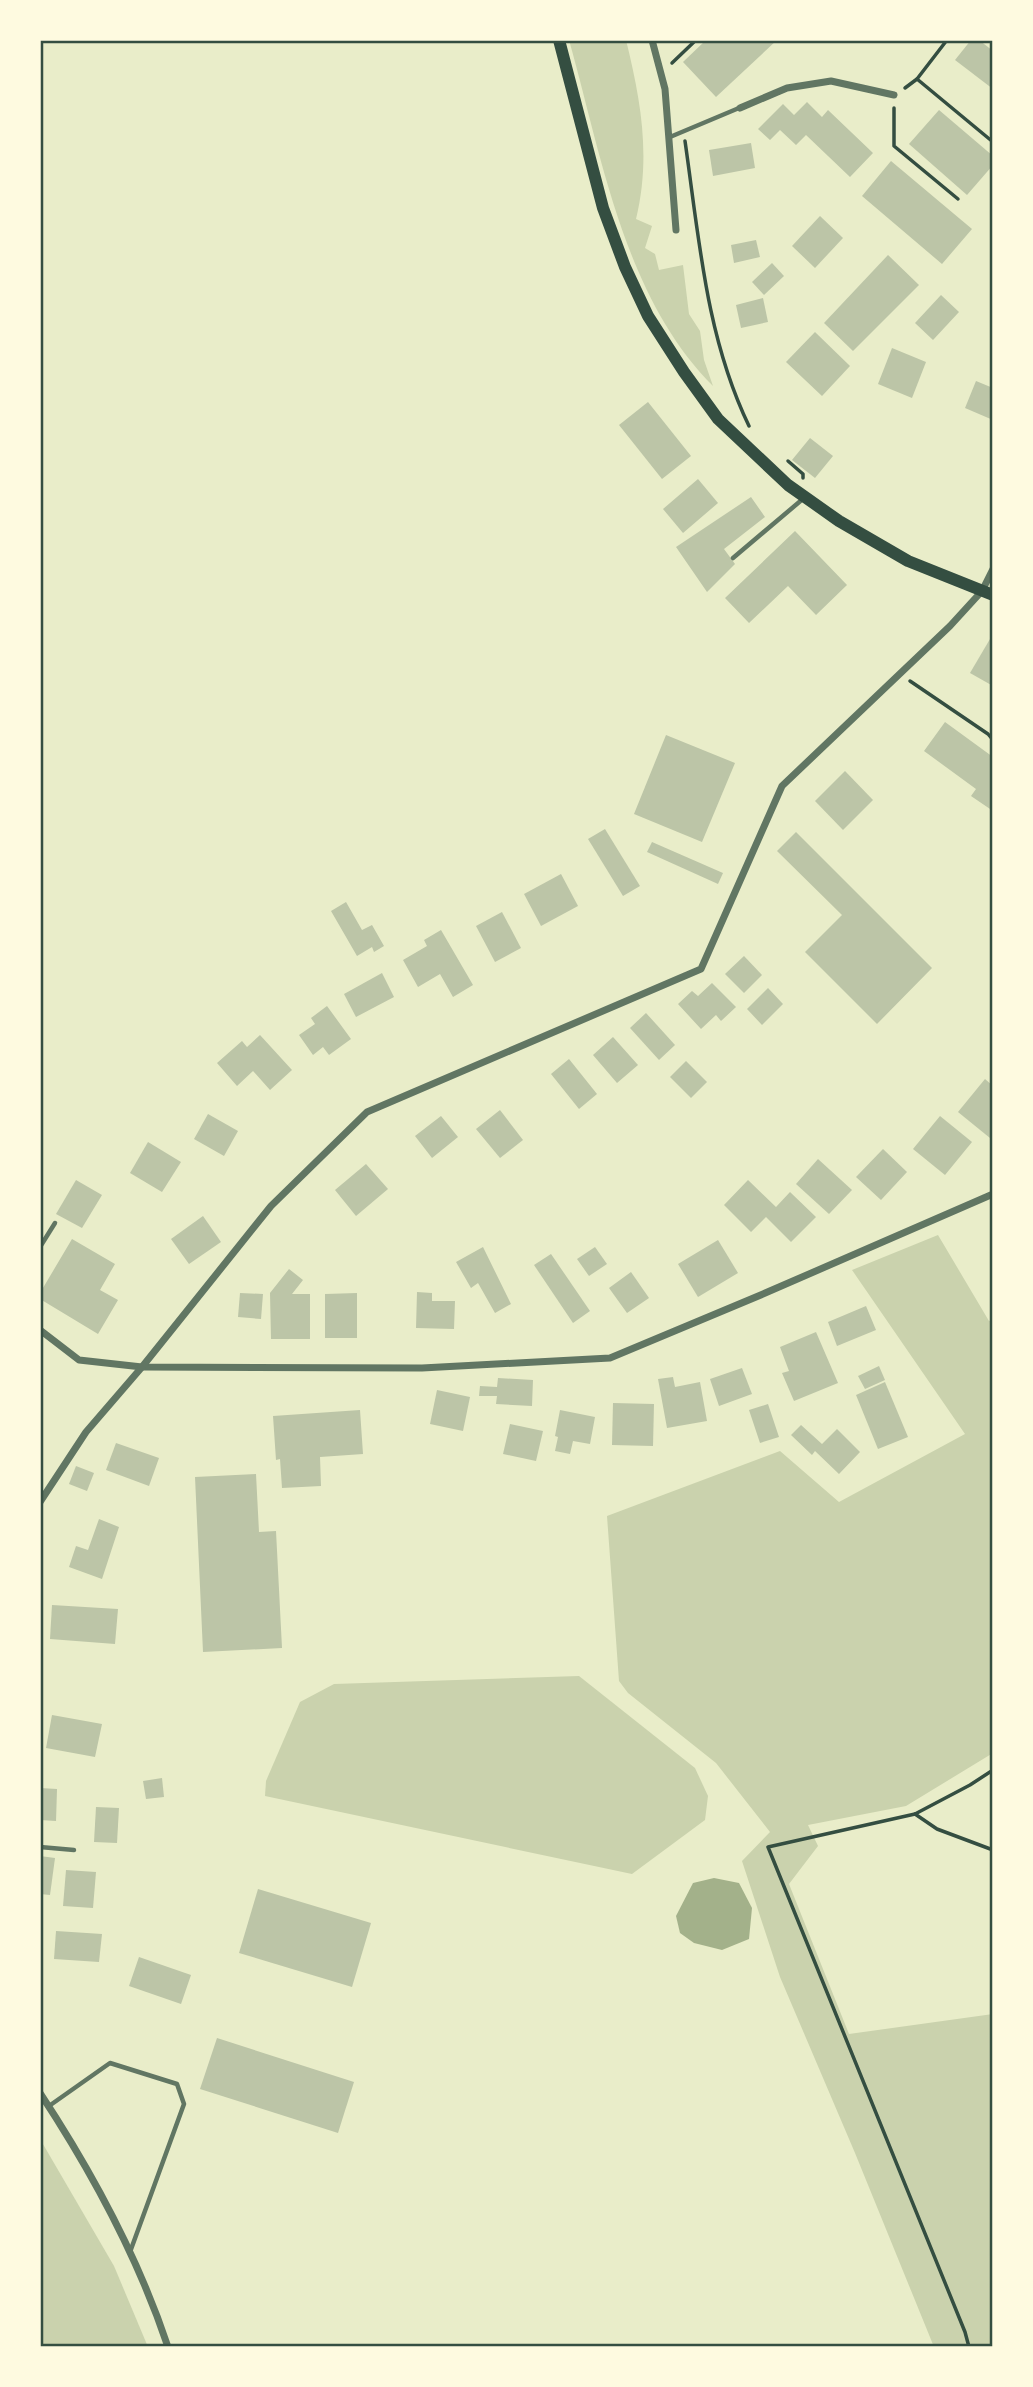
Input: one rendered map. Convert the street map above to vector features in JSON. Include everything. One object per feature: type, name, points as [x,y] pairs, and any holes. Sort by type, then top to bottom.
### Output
[{"type":"main road","points":[[559,40],[603,208],[625,267],[648,316],[718,419],[738,441],[804,498],[839,521],[908,561],[988,593]]},
{"type":"street","points":[[652,40],[665,89],[676,230]]},
{"type":"street","points":[[740,107],[787,88],[831,80],[894,95]]},
{"type":"street","points":[[40,1502],[86,1432],[142,1367],[271,1206],[368,1112],[701,969],[782,786],[988,593],[993,569]]},
{"type":"street","points":[[40,1330],[79,1360],[142,1367],[422,1368],[610,1358],[993,1194]]},
{"type":"street","points":[[40,2093],[76,2150],[145,2283],[168,2347]]},
{"type":"lane","points":[[670,137],[740,107]]},
{"type":"lane","points":[[733,558],[804,498]]},
{"type":"lane","points":[[40,1247],[55,1223]]},
{"type":"lane","points":[[40,1847],[74,1850]]},
{"type":"lane","points":[[49,2106],[110,2063],[177,2084],[184,2104],[130,2254]]},
{"type":"path","points":[[667,52],[671,65],[696,40]]},
{"type":"path","points":[[947,40],[917,79],[894,95],[894,146],[958,199]]},
{"type":"path","points":[[917,79],[993,142]]},
{"type":"path","points":[[683,131],[711,318],[736,400],[751,430]]},
{"type":"path","points":[[782,456],[803,474],[804,498]]},
{"type":"path","points":[[900,674],[993,740]]},
{"type":"path","points":[[969,2347],[768,1847],[915,1814],[993,1770]]},
{"type":"path","points":[[915,1814],[937,1829],[993,1850]]},
{"type":"shaded area","points":[[569,40],[626,40],[642,129],[643,173],[636,219],[652,226],[645,248],[655,254],[659,270],[683,265],[689,314],[700,331],[704,360],[713,386],[683,350],[658,311],[637,268],[620,224]]},
{"type":"shaded area","points":[[938,1235],[989,1321],[993,1320],[993,1753],[906,1806],[808,1825],[818,1846],[789,1884],[849,2034],[993,2014],[993,2347],[934,2347],[780,1977],[742,1861],[770,1832],[716,1763],[628,1693],[619,1681],[607,1516],[780,1451],[839,1502],[965,1434],[852,1270]]},
{"type":"shaded area","points":[[579,1676],[695,1768],[708,1796],[705,1820],[632,1874],[265,1796],[266,1781],[300,1702],[334,1684]]},
{"type":"shaded area","points":[[714,1878],[739,1883],[752,1908],[749,1939],[722,1950],[694,1943],[680,1933],[676,1916],[693,1883]]},
{"type":"shaded area","points":[[40,2139],[114,2266],[148,2347],[40,2347]]},
{"type":"building","points":[[706,40],[777,40],[716,97],[683,62]]},
{"type":"building","points":[[971,40],[979,40],[993,51],[993,89],[955,60]]},
{"type":"building","points":[[807,102],[822,117],[828,110],[873,153],[850,177],[806,135],[796,145],[780,130],[770,140],[758,129],[783,104],[794,115]]},
{"type":"building","points":[[939,110],[993,156],[993,165],[967,195],[909,144]]},
{"type":"building","points":[[751,143],[755,168],[713,176],[709,150]]},
{"type":"building","points":[[891,161],[972,229],[942,264],[862,196]]},
{"type":"building","points":[[820,216],[843,238],[815,268],[792,246]]},
{"type":"building","points":[[756,240],[760,257],[734,263],[731,245]]},
{"type":"building","points":[[888,255],[919,285],[853,351],[824,323]]},
{"type":"building","points":[[772,263],[784,276],[764,295],[752,282]]},
{"type":"building","points":[[941,295],[959,312],[933,340],[915,323]]},
{"type":"building","points":[[763,298],[768,322],[741,328],[736,305]]},
{"type":"building","points":[[815,332],[850,366],[822,396],[786,362]]},
{"type":"building","points":[[892,348],[926,362],[912,398],[878,384]]},
{"type":"building","points":[[976,381],[993,388],[993,420],[965,408]]},
{"type":"building","points":[[648,402],[691,456],[662,479],[619,425]]},
{"type":"building","points":[[810,438],[833,456],[815,478],[792,460]]},
{"type":"building","points":[[698,479],[718,503],[683,533],[663,509]]},
{"type":"building","points":[[751,497],[765,517],[724,549],[735,564],[707,592],[676,547]]},
{"type":"building","points":[[795,531],[847,585],[816,615],[788,586],[749,623],[725,598]]},
{"type":"building","points":[[990,639],[993,641],[993,686],[970,673]]},
{"type":"building","points":[[945,722],[993,757],[993,811],[971,796],[976,789],[924,751]]},
{"type":"building","points":[[666,735],[735,763],[702,842],[634,814]]},
{"type":"building","points":[[845,771],[873,800],[843,830],[815,801]]},
{"type":"building","points":[[605,829],[640,886],[623,896],[588,839]]},
{"type":"building","points":[[796,832],[932,968],[877,1024],[805,952],[842,915],[777,851]]},
{"type":"building","points":[[652,842],[723,873],[718,884],[647,852]]},
{"type":"building","points":[[561,874],[578,906],[541,926],[524,894]]},
{"type":"building","points":[[346,902],[362,930],[372,925],[384,946],[374,952],[372,947],[357,956],[331,911]]},
{"type":"building","points":[[502,912],[521,948],[495,962],[476,926]]},
{"type":"building","points":[[441,930],[473,985],[453,997],[440,974],[418,987],[403,960],[427,946],[424,940]]},
{"type":"building","points":[[744,956],[762,975],[744,993],[725,974]]},
{"type":"building","points":[[382,973],[394,997],[356,1017],[344,994]]},
{"type":"building","points":[[712,983],[736,1007],[721,1021],[716,1015],[701,1029],[678,1004],[692,991],[698,996]]},
{"type":"building","points":[[768,988],[783,1004],[762,1025],[747,1009]]},
{"type":"building","points":[[327,1006],[351,1039],[329,1055],[323,1047],[313,1055],[299,1035],[315,1024],[311,1018]]},
{"type":"building","points":[[646,1013],[675,1045],[659,1060],[630,1028]]},
{"type":"building","points":[[260,1035],[292,1070],[270,1090],[253,1071],[237,1086],[217,1063],[242,1041],[247,1047]]},
{"type":"building","points":[[613,1037],[638,1065],[617,1083],[593,1055]]},
{"type":"building","points":[[569,1059],[597,1094],[579,1109],[551,1074]]},
{"type":"building","points":[[686,1061],[707,1082],[691,1098],[670,1077]]},
{"type":"building","points":[[985,1079],[993,1086],[993,1134],[990,1138],[958,1112]]},
{"type":"building","points":[[500,1110],[523,1140],[500,1158],[476,1129]]},
{"type":"building","points":[[208,1114],[238,1131],[224,1156],[194,1139]]},
{"type":"building","points":[[441,1116],[458,1137],[432,1158],[415,1136]]},
{"type":"building","points":[[940,1116],[972,1142],[945,1175],[913,1149]]},
{"type":"building","points":[[148,1142],[181,1162],[162,1192],[130,1173]]},
{"type":"building","points":[[883,1149],[907,1172],[881,1200],[856,1177]]},
{"type":"building","points":[[818,1159],[852,1190],[829,1214],[796,1184]]},
{"type":"building","points":[[366,1164],[388,1189],[356,1216],[335,1190]]},
{"type":"building","points":[[76,1180],[102,1195],[82,1228],[56,1214]]},
{"type":"building","points":[[748,1180],[776,1207],[790,1192],[816,1217],[791,1242],[766,1217],[751,1232],[724,1205]]},
{"type":"building","points":[[203,1216],[221,1242],[189,1264],[171,1239]]},
{"type":"building","points":[[72,1239],[115,1264],[100,1290],[118,1300],[98,1334],[40,1299],[40,1293]]},
{"type":"building","points":[[718,1240],[738,1273],[698,1297],[678,1264]]},
{"type":"building","points":[[483,1247],[511,1304],[495,1313],[478,1283],[471,1288],[456,1262]]},
{"type":"building","points":[[595,1247],[607,1264],[589,1276],[577,1259]]},
{"type":"building","points":[[551,1254],[590,1311],[573,1323],[534,1265]]},
{"type":"building","points":[[289,1269],[303,1280],[292,1294],[310,1294],[310,1339],[271,1339],[270,1293]]},
{"type":"building","points":[[631,1272],[649,1298],[627,1313],[609,1288]]},
{"type":"building","points":[[417,1292],[432,1293],[432,1301],[455,1301],[454,1329],[416,1328]]},
{"type":"building","points":[[240,1293],[263,1294],[261,1319],[238,1317]]},
{"type":"building","points":[[357,1293],[357,1338],[325,1338],[325,1294]]},
{"type":"building","points":[[866,1306],[876,1330],[837,1346],[828,1322]]},
{"type":"building","points":[[816,1332],[838,1383],[794,1401],[782,1373],[789,1371],[780,1347]]},
{"type":"building","points":[[879,1366],[885,1380],[865,1389],[858,1376]]},
{"type":"building","points":[[742,1368],[752,1394],[719,1406],[710,1379]]},
{"type":"building","points":[[673,1377],[675,1387],[700,1382],[707,1421],[667,1428],[658,1379]]},
{"type":"building","points":[[498,1378],[533,1380],[532,1406],[496,1404],[497,1396],[479,1396],[480,1386],[497,1387]]},
{"type":"building","points":[[885,1382],[908,1437],[878,1449],[856,1395]]},
{"type":"building","points":[[437,1390],[470,1397],[463,1431],[430,1424]]},
{"type":"building","points":[[613,1403],[654,1404],[653,1446],[612,1445]]},
{"type":"building","points":[[768,1404],[779,1437],[760,1443],[749,1410]]},
{"type":"building","points":[[360,1410],[363,1454],[320,1457],[321,1486],[282,1488],[280,1459],[276,1460],[273,1416]]},
{"type":"building","points":[[560,1410],[595,1417],[590,1444],[573,1441],[570,1454],[555,1451]]},
{"type":"building","points":[[510,1424],[543,1431],[536,1461],[503,1454]]},
{"type":"building","points":[[801,1425],[822,1444],[837,1429],[860,1452],[839,1474],[815,1451],[812,1455],[791,1435]]},
{"type":"building","points":[[116,1443],[159,1458],[149,1486],[106,1470]]},
{"type":"building","points":[[76,1466],[94,1473],[87,1491],[69,1484]]},
{"type":"building","points":[[256,1474],[259,1532],[276,1531],[282,1648],[203,1652],[195,1477]]},
{"type":"building","points":[[99,1519],[119,1527],[102,1579],[69,1567],[76,1546],[88,1550]]},
{"type":"building","points":[[52,1605],[118,1609],[115,1644],[50,1639]]},
{"type":"building","points":[[52,1715],[102,1724],[95,1757],[46,1748]]},
{"type":"building","points":[[162,1778],[164,1797],[146,1799],[143,1781]]},
{"type":"building","points":[[40,1788],[57,1789],[56,1821],[40,1820]]},
{"type":"building","points":[[96,1807],[119,1808],[117,1843],[94,1842]]},
{"type":"building","points":[[40,1856],[55,1858],[50,1895],[40,1894]]},
{"type":"building","points":[[66,1870],[96,1872],[93,1908],[63,1906]]},
{"type":"building","points":[[258,1889],[371,1923],[352,1987],[239,1953]]},
{"type":"building","points":[[56,1931],[102,1934],[99,1962],[54,1959]]},
{"type":"building","points":[[139,1957],[191,1975],[181,2004],[129,1986]]},
{"type":"building","points":[[217,2038],[354,2082],[338,2133],[200,2089]]}]
